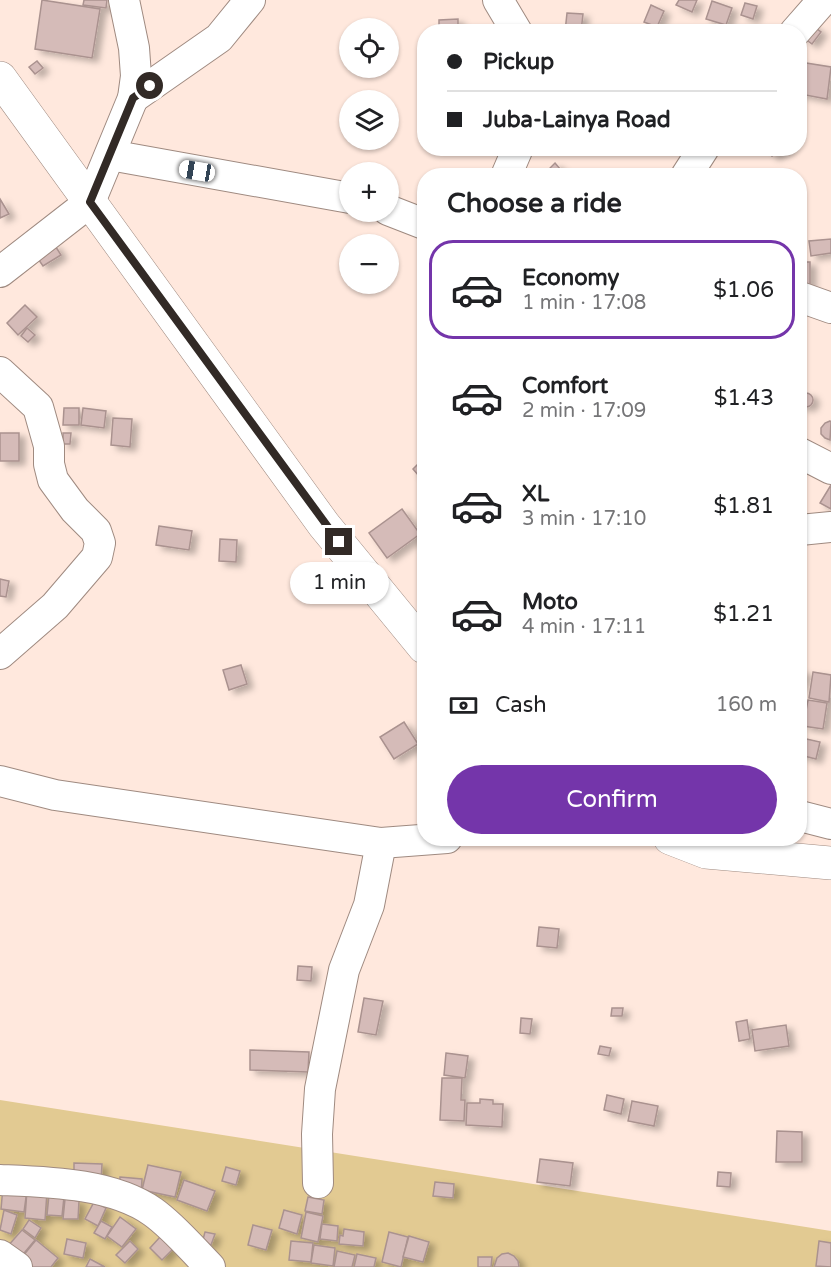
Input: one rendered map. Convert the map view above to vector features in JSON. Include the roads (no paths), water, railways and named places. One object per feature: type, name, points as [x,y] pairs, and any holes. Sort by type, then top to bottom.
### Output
[{"type":"main road","points":[[0,78],[324,525],[417,638]]},
{"type":"main road","points":[[691,846],[706,852],[831,862]]},
{"type":"street","points":[[0,273],[90,202],[133,98],[136,76],[134,48],[124,0]]},
{"type":"street","points":[[133,98],[219,38],[250,0]]},
{"type":"street","points":[[498,0],[512,24]]},
{"type":"street","points":[[802,24],[823,0]]},
{"type":"street","points":[[110,155],[339,196]]},
{"type":"street","points":[[399,214],[417,221]]},
{"type":"street","points":[[807,299],[831,308]]},
{"type":"street","points":[[0,372],[38,407],[50,446],[49,464],[53,480],[75,510],[96,531],[100,543],[97,556],[55,606],[0,654]]},
{"type":"street","points":[[807,457],[831,469]]},
{"type":"street","points":[[807,529],[831,527]]},
{"type":"street","points":[[0,781],[56,795],[381,843],[417,840]]},
{"type":"street","points":[[807,818],[831,824]]},
{"type":"street","points":[[318,1183],[317,1134],[320,1089],[344,970],[369,905],[381,843]]},
{"type":"street","points":[[0,1180],[81,1186],[115,1194],[152,1212],[210,1267]]},
{"type":"street","points":[[0,1255],[17,1267]]}]
